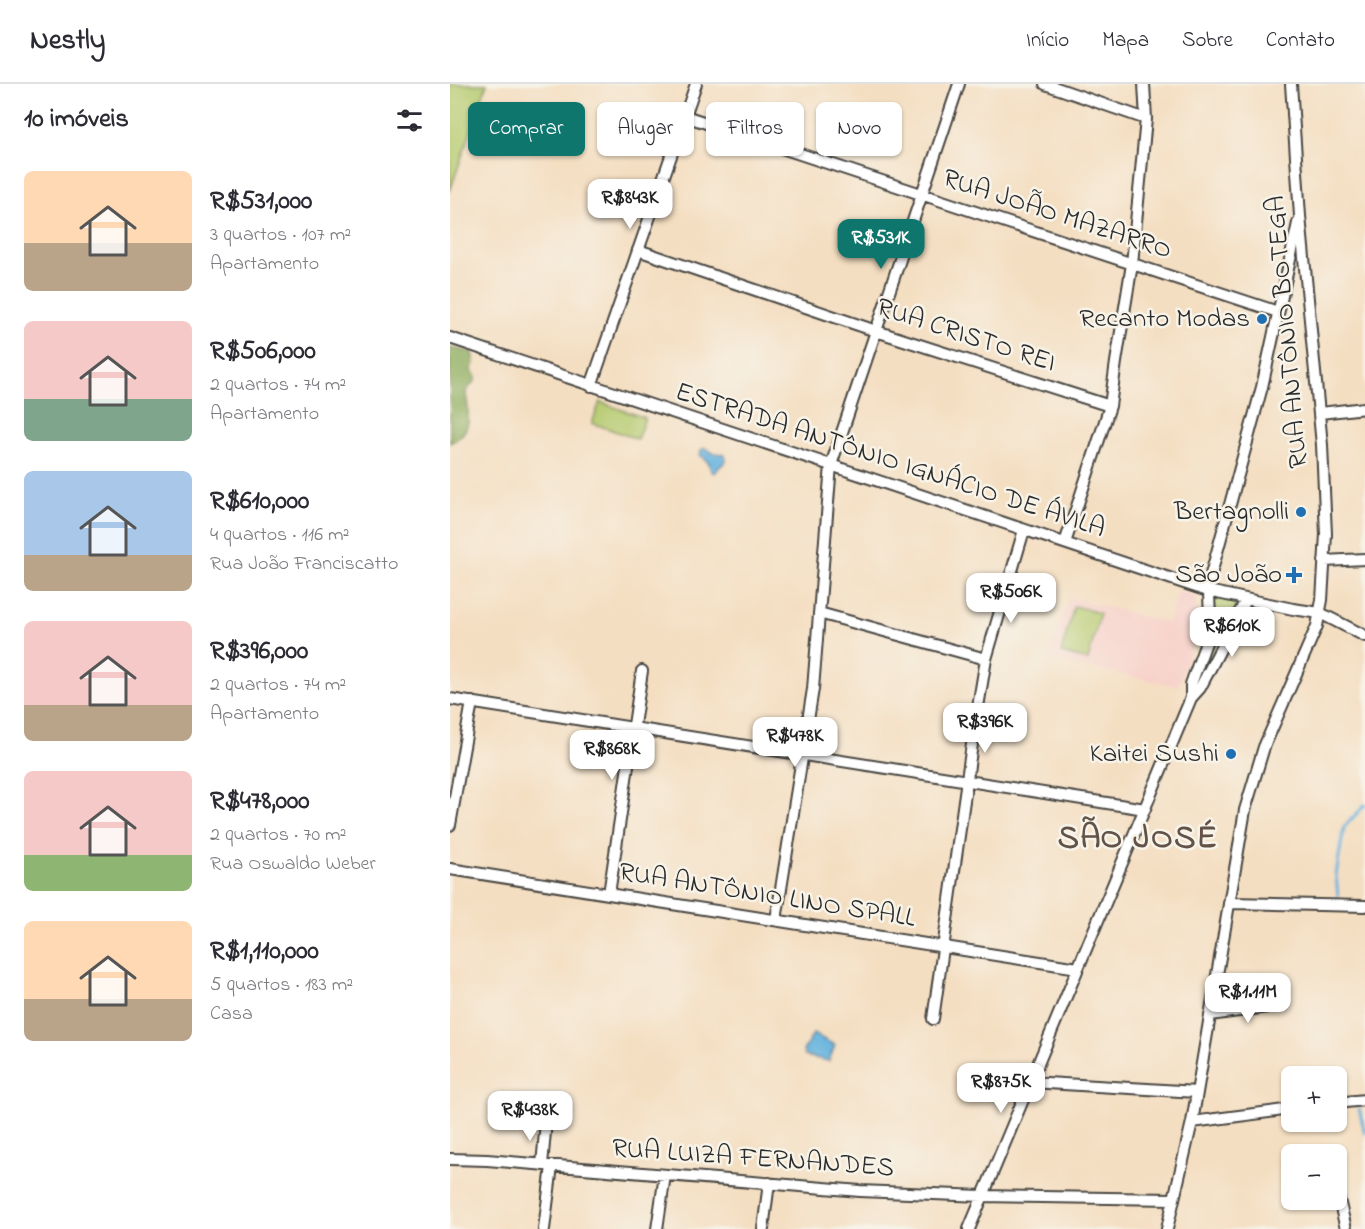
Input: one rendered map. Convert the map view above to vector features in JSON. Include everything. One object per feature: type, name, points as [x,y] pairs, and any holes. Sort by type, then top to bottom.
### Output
[{"type":"street","points":[[690,102],[696,84]]},
{"type":"street","points":[[776,920],[813,689],[831,465],[959,84]]},
{"type":"street","points":[[1045,84],[1146,119]]},
{"type":"street","points":[[1065,543],[1110,406],[1132,264],[1146,119],[1144,84]]},
{"type":"street","name":"RUA ANTÔNIO BOTEGA","points":[[1167,1229],[1192,1122],[1245,810],[1264,747],[1317,626],[1322,600],[1325,517],[1320,414],[1300,216],[1291,84]]},
{"type":"street","name":"RUA JOÃO MAZARRO","points":[[694,119],[1278,312]]},
{"type":"street","points":[[591,386],[671,156]]},
{"type":"street","points":[[1191,698],[1191,684],[1209,634],[1208,591],[1213,567],[1262,387],[1300,216]]},
{"type":"street","name":"RUA CRISTO REI","points":[[638,250],[876,331],[1110,406]]},
{"type":"street","name":"ESTRADA ANTÔNIO IGNÁCIO DE ÁVILA","points":[[450,338],[1208,591],[1320,613],[1365,636]]},
{"type":"street","points":[[1320,414],[1365,408]]},
{"type":"street","points":[[933,1019],[966,780],[986,659],[1024,530]]},
{"type":"street","points":[[1324,561],[1365,559]]},
{"type":"street","points":[[969,1229],[1191,698],[1200,688],[1246,600]]},
{"type":"street","points":[[819,613],[986,659]]},
{"type":"street","points":[[609,894],[642,672]]},
{"type":"street","points":[[450,699],[1144,809]]},
{"type":"street","points":[[450,825],[472,702]]},
{"type":"street","name":"RUA ANTÔNIO LINO SPALL","points":[[450,869],[1078,968]]},
{"type":"street","points":[[1229,903],[1365,906]]},
{"type":"street","points":[[1210,1015],[1282,1005]]},
{"type":"street","points":[[1030,1082],[1197,1092]]},
{"type":"street","points":[[1347,1102],[1365,1100]]},
{"type":"street","points":[[1192,1122],[1281,1110]]},
{"type":"street","points":[[544,1229],[547,1165],[546,1121]]},
{"type":"street","name":"RUA LUIZA FERNANDES","points":[[450,1159],[860,1191],[982,1196],[1174,1199]]},
{"type":"street","points":[[657,1229],[664,1175]]},
{"type":"street","points":[[763,1229],[769,1183]]},
{"type":"street","points":[[1341,1210],[1346,1229]]},
{"type":"shaded area","points":[[1178,591],[1195,595],[1198,629],[1178,686],[1047,659],[1069,597],[1168,623]]},
{"type":"green space","points":[[450,84],[487,84],[481,102],[468,102],[468,139],[450,191]]},
{"type":"green space","points":[[450,348],[472,352],[474,364],[471,370],[475,375],[475,381],[466,391],[467,427],[458,438],[450,443]]},
{"type":"green space","points":[[600,402],[645,418],[637,439],[592,423]]},
{"type":"green space","points":[[1213,599],[1236,603],[1236,606],[1201,676],[1214,632]]},
{"type":"green space","points":[[1074,606],[1100,613],[1088,660],[1061,653]]},
{"type":"water","points":[[705,448],[713,453],[724,454],[726,459],[715,473],[700,455],[701,450]]},
{"type":"water","points":[[813,1034],[835,1045],[829,1061],[805,1056],[803,1051]]},
{"type":"waterway","points":[[1338,897],[1336,875],[1344,827],[1365,805]]},
{"type":"waterway","points":[[1359,1109],[1365,1133]]},
{"type":"place","name":"Recanto Modas","points":[[1262,319]]},
{"type":"place","name":"Bertagnolli","points":[[1301,512]]},
{"type":"place","name":"São João","points":[[1294,575]]},
{"type":"place","name":"Kaitei Sushi","points":[[1231,754]]},
{"type":"district","name":"SÃO JOSÉ","points":[[1138,839]]}]
